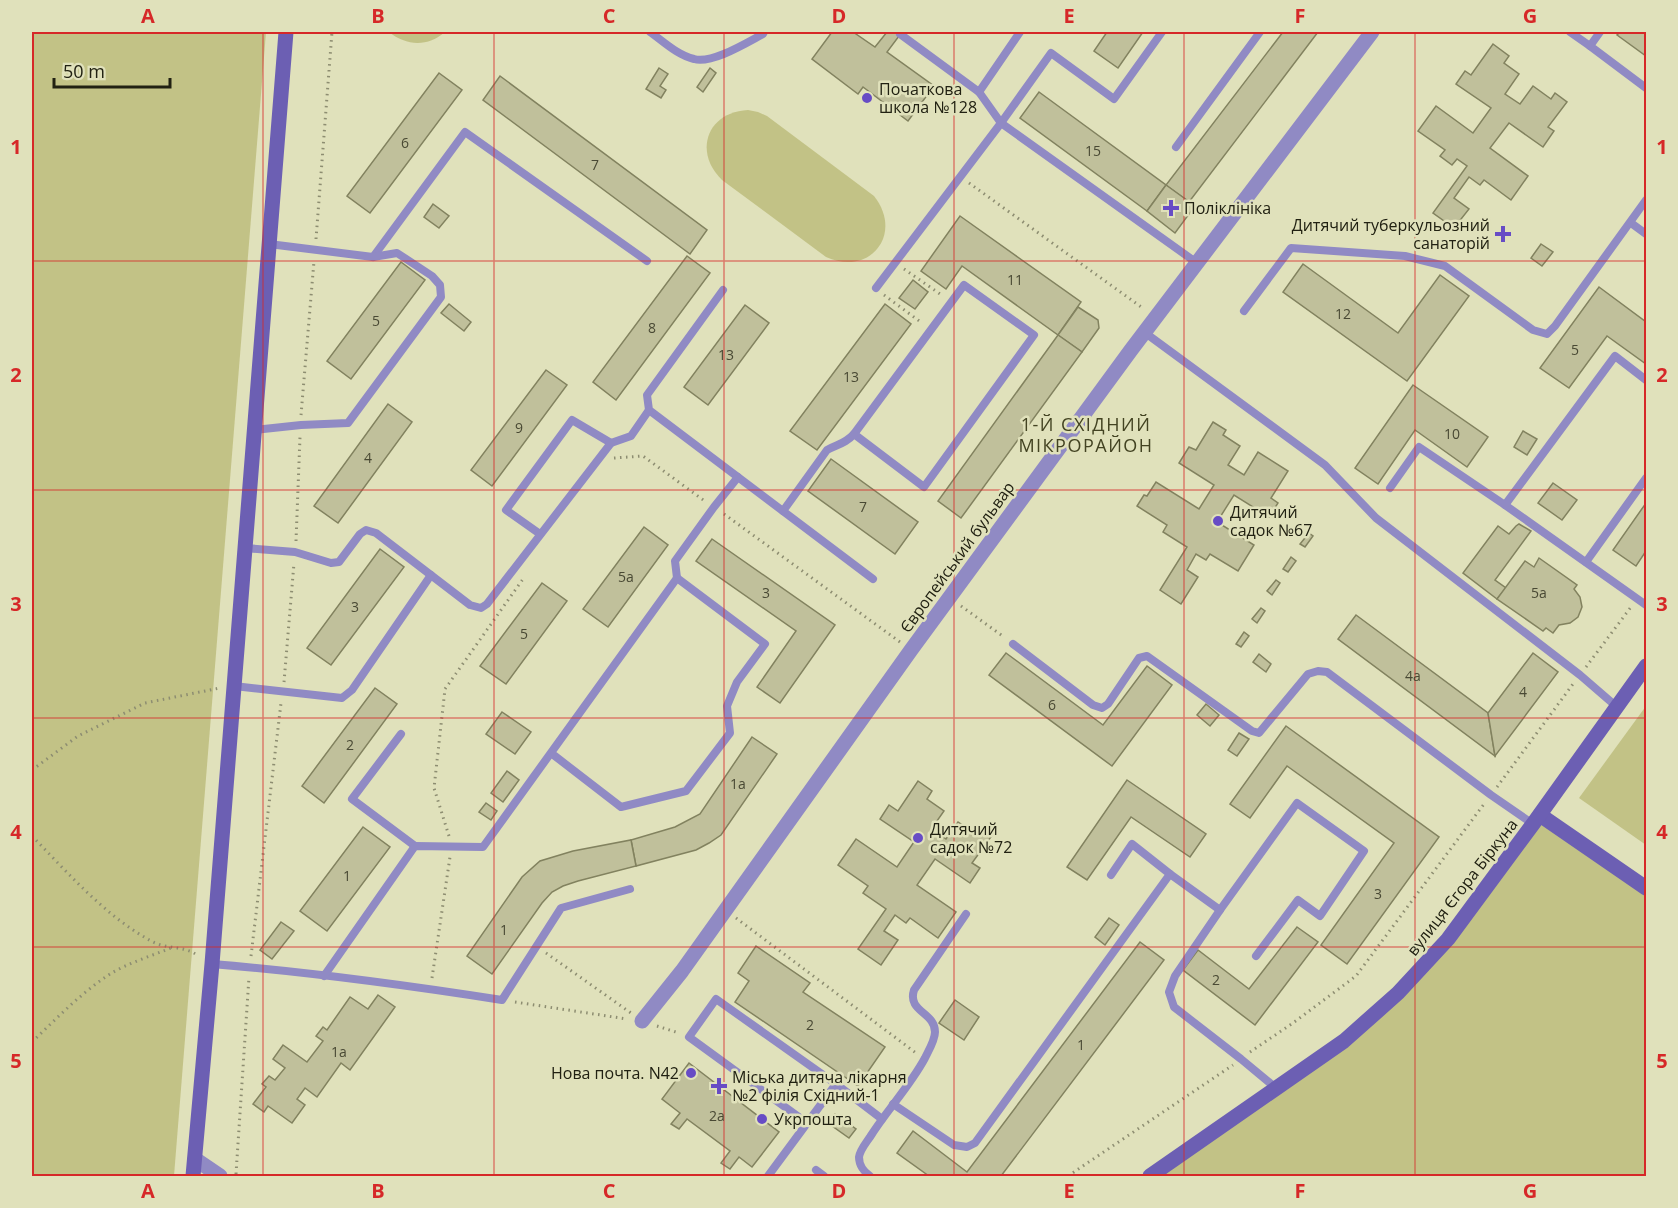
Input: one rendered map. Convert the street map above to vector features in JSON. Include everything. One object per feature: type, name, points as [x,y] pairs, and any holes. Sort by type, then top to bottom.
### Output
[{"type":"street","points":[[193,1176],[286,32]]},
{"type":"street","name":"Європейський бульвар","points":[[642,1021],[682,971],[911,650],[1144,332],[1372,32]]},
{"type":"street","name":"вулиця Єгора Біркуна","points":[[1150,1176],[1344,1041],[1398,993],[1448,939],[1647,666]]},
{"type":"street","points":[[1536,820],[1647,888]]},
{"type":"street","points":[[195,1159],[219,1176]]},
{"type":"lane","points":[[650,32],[686,56],[704,60],[746,43],[764,32]]},
{"type":"lane","points":[[979,92],[1020,32]]},
{"type":"lane","points":[[876,288],[961,177],[1051,53],[1114,99],[1162,32]]},
{"type":"lane","points":[[1176,147],[1260,32]]},
{"type":"lane","points":[[1570,32],[1647,88]]},
{"type":"lane","points":[[1590,45],[1600,32]]},
{"type":"lane","points":[[900,34],[979,92],[1001,123],[1197,263]]},
{"type":"lane","points":[[373,257],[465,132],[647,261]]},
{"type":"lane","points":[[1244,311],[1291,248],[1394,255],[1445,266],[1533,330],[1547,334],[1647,200]]},
{"type":"lane","points":[[1631,222],[1647,234]]},
{"type":"lane","points":[[254,430],[348,423],[441,297],[440,285],[432,276],[397,253],[373,257],[269,244]]},
{"type":"lane","points":[[783,511],[828,450],[846,443],[854,434],[964,285],[1034,335],[924,487],[854,434]]},
{"type":"lane","points":[[245,548],[295,552],[331,563],[339,562],[360,534],[366,530],[376,532],[470,605],[481,608],[487,604],[611,443],[631,436],[649,410],[647,395],[723,290]]},
{"type":"lane","points":[[1144,332],[1325,465],[1376,518],[1580,675],[1617,707]]},
{"type":"lane","points":[[1505,505],[1615,356],[1647,380]]},
{"type":"lane","points":[[649,410],[873,579]]},
{"type":"lane","points":[[540,534],[507,510],[572,420],[611,443]]},
{"type":"lane","points":[[1390,488],[1419,447],[1647,605]]},
{"type":"lane","points":[[401,734],[352,800],[415,846],[483,848],[677,578],[675,561],[738,477]]},
{"type":"lane","points":[[1586,562],[1647,478]]},
{"type":"lane","points":[[234,686],[342,699],[352,690],[431,575]]},
{"type":"lane","points":[[551,753],[621,807],[686,791],[730,733],[727,706],[738,682],[765,644],[677,578]]},
{"type":"lane","points":[[1013,644],[1093,705],[1102,708],[1108,704],[1139,658],[1147,656],[1252,731],[1259,733],[1308,674],[1318,671],[1327,672],[1491,795],[1536,820]]},
{"type":"lane","points":[[1256,956],[1298,900],[1320,916],[1364,851],[1297,803],[1220,910],[1176,976],[1169,992],[1174,1008],[1276,1088]]},
{"type":"lane","points":[[1111,875],[1132,844],[1220,910]]},
{"type":"lane","points":[[324,976],[415,846]]},
{"type":"lane","points":[[893,1104],[954,1145],[967,1147],[975,1143],[1170,874]]},
{"type":"lane","points":[[212,964],[431,989],[502,1000],[561,908],[630,890]]},
{"type":"lane","points":[[870,1176],[862,1168],[860,1153],[925,1059],[935,1034],[930,1018],[914,1005],[912,996],[916,985],[966,914]]},
{"type":"lane","points":[[807,1124],[689,1036],[716,999],[882,1119]]},
{"type":"lane","points":[[768,1176],[836,1084]]},
{"type":"lane","points":[[816,1170],[824,1176]]},
{"type":"path","points":[[236,1176],[249,967],[283,692],[295,552],[301,425],[332,32]]},
{"type":"path","points":[[961,177],[1155,318]]},
{"type":"path","points":[[896,263],[951,302]]},
{"type":"path","points":[[876,288],[931,329]]},
{"type":"path","points":[[608,459],[643,456],[911,650]]},
{"type":"path","points":[[431,989],[452,847],[434,788],[445,689],[527,574]]},
{"type":"path","points":[[950,597],[1013,644]]},
{"type":"path","points":[[1068,1176],[1293,1023],[1356,976],[1637,598]]},
{"type":"path","points":[[32,770],[78,736],[146,703],[234,686]]},
{"type":"path","points":[[32,836],[98,903],[136,932],[155,944],[192,951],[212,964]]},
{"type":"path","points":[[725,910],[925,1059]]},
{"type":"path","points":[[536,946],[642,1021]]},
{"type":"path","points":[[32,1042],[75,1000],[111,974],[172,948]]},
{"type":"path","points":[[502,1000],[642,1021],[689,1036]]},
{"type":"green space","points":[[32,32],[266,32],[174,1176],[32,1176]]},
{"type":"green space","points":[[389,32],[445,32],[431,40],[417,43],[403,40]]},
{"type":"green space","points":[[748,110],[767,116],[874,196],[882,210],[885,224],[884,237],[878,248],[868,257],[842,262],[826,257],[722,180],[713,169],[708,158],[707,146],[714,126],[734,112]]},
{"type":"green space","points":[[1646,706],[1646,845],[1579,798]]},
{"type":"green space","points":[[1540,815],[1646,888],[1646,1176],[1150,1176],[1398,993]]},
{"type":"building","points":[[832,32],[853,32],[875,47],[887,32],[902,32],[887,52],[934,86],[908,121],[863,87],[858,94],[812,59]]},
{"type":"building","points":[[1107,32],[1143,32],[1118,68],[1094,51]]},
{"type":"building","points":[[1283,32],[1318,32],[1189,202],[1166,185]]},
{"type":"building","points":[[1620,32],[1646,32],[1646,56],[1617,35]]},
{"type":"building","points":[[1493,44],[1509,56],[1504,63],[1519,74],[1505,94],[1520,104],[1533,86],[1551,99],[1555,93],[1567,102],[1548,127],[1554,131],[1543,147],[1509,123],[1490,148],[1528,176],[1511,200],[1484,180],[1480,185],[1469,177],[1454,198],[1469,209],[1454,228],[1433,213],[1467,166],[1457,159],[1452,165],[1440,156],[1445,150],[1418,131],[1436,106],[1473,133],[1491,108],[1456,84],[1465,71],[1471,75]]},
{"type":"building","points":[[659,68],[668,74],[660,86],[666,90],[661,98],[646,89]]},
{"type":"building","points":[[710,68],[716,73],[703,92],[697,87]]},
{"type":"building","points":[[439,73],[462,90],[370,213],[347,196]]},
{"type":"building","points":[[500,76],[707,230],[690,254],[483,100]]},
{"type":"building","points":[[1039,92],[1166,185],[1147,211],[1020,118]]},
{"type":"building","name":"Поліклініка","points":[[1166,185],[1195,206],[1175,233],[1147,211]]},
{"type":"building","points":[[433,204],[449,216],[439,228],[424,217]]},
{"type":"building","points":[[960,216],[1081,302],[1058,335],[962,266],[946,289],[921,271]]},
{"type":"building","points":[[1541,244],[1553,252],[1542,266],[1531,258]]},
{"type":"building","points":[[687,256],[710,273],[616,400],[593,382]]},
{"type":"building","points":[[401,262],[425,280],[351,379],[327,361]]},
{"type":"building","points":[[1303,264],[1398,333],[1440,275],[1469,296],[1407,381],[1283,292]]},
{"type":"building","points":[[913,280],[928,292],[915,309],[899,298]]},
{"type":"building","points":[[1599,287],[1646,322],[1646,364],[1607,336],[1569,388],[1540,368]]},
{"type":"building","points":[[449,304],[471,322],[464,331],[441,313]]},
{"type":"building","points":[[885,304],[911,324],[817,450],[790,431]]},
{"type":"building","points":[[745,305],[769,323],[708,405],[684,387]]},
{"type":"building","points":[[1078,307],[1098,320],[1099,328],[1082,352],[1058,335]]},
{"type":"building","points":[[1058,335],[1082,352],[961,518],[938,501]]},
{"type":"building","points":[[546,370],[567,385],[492,486],[471,470]]},
{"type":"building","points":[[1413,385],[1488,437],[1467,467],[1415,430],[1378,484],[1355,468]]},
{"type":"building","points":[[388,404],[412,422],[338,523],[314,506]]},
{"type":"building","points":[[1213,422],[1226,430],[1223,435],[1240,446],[1228,465],[1244,475],[1258,452],[1288,471],[1271,498],[1278,503],[1269,517],[1234,495],[1217,522],[1254,545],[1238,571],[1210,554],[1206,560],[1196,554],[1187,570],[1198,577],[1181,604],[1160,590],[1187,547],[1163,532],[1167,525],[1137,506],[1156,482],[1199,509],[1214,485],[1179,463],[1189,447],[1196,450]]},
{"type":"building","points":[[1523,431],[1537,439],[1527,455],[1514,447]]},
{"type":"building","points":[[831,459],[918,522],[895,554],[808,491]]},
{"type":"building","points":[[1553,483],[1577,500],[1562,520],[1538,503]]},
{"type":"building","points":[[1646,503],[1646,551],[1636,566],[1613,550]]},
{"type":"building","points":[[1519,524],[1531,531],[1495,580],[1506,588],[1497,599],[1463,573],[1498,526],[1509,534]]},
{"type":"building","points":[[644,527],[668,545],[608,627],[583,609]]},
{"type":"building","points":[[1309,533],[1313,536],[1305,547],[1300,544]]},
{"type":"building","points":[[712,539],[835,625],[780,703],[757,687],[796,631],[696,561]]},
{"type":"building","points":[[380,549],[404,567],[331,665],[307,648]]},
{"type":"building","points":[[1291,557],[1296,561],[1288,572],[1283,569]]},
{"type":"building","points":[[1539,558],[1577,585],[1574,589],[1580,597],[1582,607],[1578,617],[1570,623],[1559,625],[1553,633],[1546,628],[1543,631],[1497,599],[1525,561],[1534,567]]},
{"type":"building","points":[[1276,580],[1280,583],[1272,595],[1267,591]]},
{"type":"building","points":[[542,583],[567,601],[506,684],[480,666]]},
{"type":"building","points":[[1261,608],[1265,611],[1257,623],[1252,619]]},
{"type":"building","points":[[1356,615],[1488,713],[1495,756],[1338,639]]},
{"type":"building","points":[[1244,632],[1249,636],[1241,647],[1236,644]]},
{"type":"building","points":[[1006,653],[1103,725],[1147,666],[1172,685],[1112,766],[989,675]]},
{"type":"building","points":[[1533,653],[1558,672],[1495,756],[1488,713]]},
{"type":"building","points":[[1259,654],[1271,664],[1266,672],[1253,662]]},
{"type":"building","points":[[375,688],[397,704],[324,803],[302,786]]},
{"type":"building","points":[[1206,704],[1219,715],[1210,726],[1197,715]]},
{"type":"building","points":[[502,712],[531,732],[515,754],[486,734]]},
{"type":"building","points":[[1286,726],[1439,837],[1347,964],[1321,945],[1394,843],[1287,766],[1250,818],[1230,804]]},
{"type":"building","points":[[1239,733],[1249,739],[1237,756],[1228,750]]},
{"type":"building","points":[[752,737],[777,754],[721,835],[696,850],[636,866],[631,840],[675,827],[700,814]]},
{"type":"building","points":[[507,771],[519,780],[503,802],[491,793]]},
{"type":"building","points":[[1127,780],[1206,834],[1190,857],[1131,817],[1087,880],[1067,867]]},
{"type":"building","points":[[918,781],[932,791],[927,799],[944,811],[932,828],[946,839],[958,822],[976,834],[981,826],[993,834],[972,863],[980,868],[970,883],[935,859],[917,885],[956,912],[938,938],[910,918],[906,923],[895,915],[884,931],[898,940],[881,965],[858,949],[886,909],[863,893],[868,886],[838,865],[856,839],[897,867],[914,842],[880,819],[889,805],[898,811]]},
{"type":"building","points":[[486,803],[497,811],[491,820],[479,812]]},
{"type":"building","points":[[363,827],[390,847],[327,931],[300,911]]},
{"type":"building","points":[[631,840],[636,866],[578,881],[552,892],[492,974],[467,956],[522,877],[540,861],[573,851]]},
{"type":"building","points":[[1109,918],[1119,925],[1105,945],[1095,937]]},
{"type":"building","points":[[281,922],[294,931],[272,959],[260,950]]},
{"type":"building","points":[[1297,927],[1318,942],[1255,1025],[1183,970],[1198,950],[1249,989]]},
{"type":"building","points":[[1140,942],[1164,960],[1001,1176],[929,1176],[897,1153],[913,1131],[967,1172]]},
{"type":"building","points":[[756,946],[810,983],[803,992],[885,1047],[858,1086],[735,1002],[749,981],[738,973]]},
{"type":"building","points":[[378,995],[395,1007],[350,1070],[341,1063],[317,1097],[305,1088],[297,1099],[305,1105],[292,1123],[268,1106],[264,1112],[253,1104],[266,1087],[262,1084],[269,1076],[275,1080],[285,1068],[273,1059],[283,1045],[307,1062],[323,1041],[316,1036],[323,1027],[327,1030],[350,997],[368,1009]]},
{"type":"building","points":[[955,1000],[979,1017],[964,1040],[939,1023]]},
{"type":"building","points":[[689,1063],[779,1132],[752,1167],[739,1157],[730,1169],[721,1163],[730,1151],[687,1119],[679,1129],[671,1124],[680,1113],[662,1099]]},
{"type":"building","points":[[835,1114],[856,1129],[849,1138],[828,1123]]},
{"type":"place","name":"Початкова школа №128","points":[[867,98]]},
{"type":"place","name":"Поліклініка","points":[[1171,208]]},
{"type":"place","name":"Дитячий туберкульозний санаторій","points":[[1503,234]]},
{"type":"place","name":"Дитячий садок №67","points":[[1218,521]]},
{"type":"place","name":"Дитячий садок №72","points":[[918,838]]},
{"type":"place","name":"Нова почта. N42","points":[[691,1073]]},
{"type":"place","name":"Міська дитяча лікарня №2 філія Східний-1","points":[[719,1086]]},
{"type":"place","name":"Укрпошта","points":[[762,1119]]},
{"type":"district","name":"1-Й СХІДНИЙ МІКРОРАЙОН","points":[[1086,435]]}]
